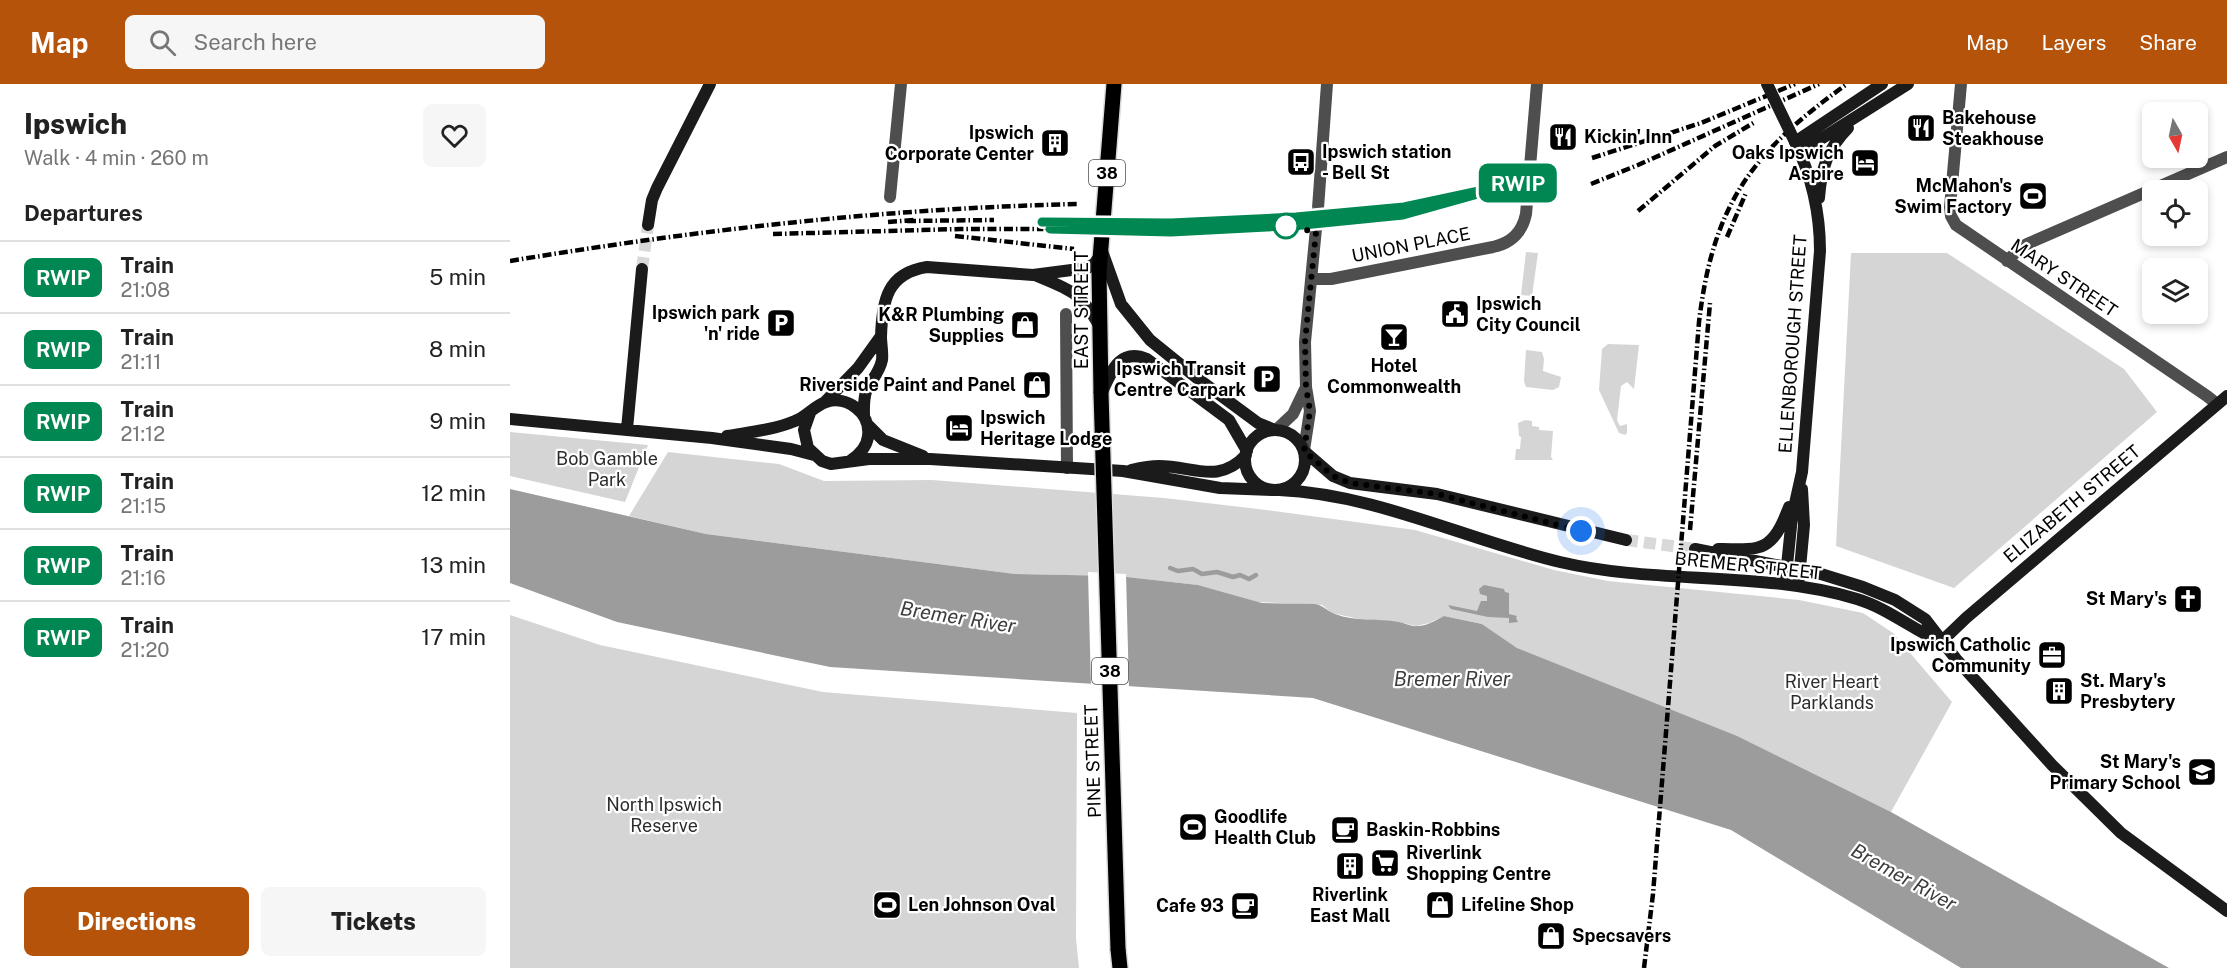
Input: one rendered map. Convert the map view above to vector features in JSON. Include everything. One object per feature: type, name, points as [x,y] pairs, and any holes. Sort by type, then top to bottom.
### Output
[{"type":"main road","name":"EAST STREET","points":[[1101,393],[1099,325],[1101,252],[1114,84]]},
{"type":"main road","name":"PINE STREET","points":[[1101,393],[1118,968]]},
{"type":"street","points":[[648,225],[654,194],[710,84]]},
{"type":"street","points":[[890,197],[901,84]]},
{"type":"street","points":[[1306,387],[1293,414],[1276,430],[1260,435],[1252,442],[1246,453],[1245,465],[1251,478],[1258,485],[1276,490],[1295,483],[1306,463],[1304,451],[1310,411],[1306,387],[1305,342],[1327,84]]},
{"type":"street","name":"UNION PLACE","points":[[1311,279],[1331,279],[1503,245],[1515,237],[1524,223],[1526,214],[1537,84]]},
{"type":"street","name":"ELLENBOROUGH STREET","points":[[1767,84],[1800,143],[1819,214],[1820,251],[1802,472],[1804,525],[1799,588]]},
{"type":"street","points":[[1800,143],[1882,84]]},
{"type":"street","points":[[1800,143],[1813,144],[1908,84]]},
{"type":"street","name":"MARY STREET","points":[[1961,84],[1950,207],[1953,220],[1960,230],[2207,396],[2224,398]]},
{"type":"street","points":[[1819,214],[1821,175],[1828,154],[1835,142],[1859,116]]},
{"type":"street","points":[[2007,261],[2020,247],[2227,157]]},
{"type":"street","points":[[850,461],[859,455],[868,435],[866,390],[882,360],[881,336],[887,294],[894,282],[908,272],[927,267],[1033,275],[1087,268],[1094,264],[1101,252]]},
{"type":"street","points":[[1101,252],[1121,304],[1150,340],[1258,423],[1293,436],[1304,451],[1333,476],[1350,483],[1437,494],[1626,540]]},
{"type":"street","points":[[627,429],[642,269]]},
{"type":"street","points":[[1033,275],[1070,289],[1090,309],[1099,325]]},
{"type":"street","name":"EAST STREET","points":[[1066,314],[1067,468]]},
{"type":"street","points":[[824,403],[858,368],[881,336]]},
{"type":"street","points":[[1101,393],[1112,371],[1125,357],[1137,355],[1147,359],[1229,420],[1246,453]]},
{"type":"street","name":"ELIZABETH STREET","points":[[1941,642],[1966,618],[2224,398]]},
{"type":"street","name":"BREMER STREET","points":[[711,438],[768,430],[796,421],[824,403],[842,401],[860,409],[866,421],[883,440],[930,459]]},
{"type":"street","points":[[810,413],[804,430],[808,448],[814,455]]},
{"type":"street","name":"BREMER STREET","points":[[510,419],[627,429],[791,449],[814,455],[831,464],[869,459],[930,459],[1124,471],[1220,488],[1314,493],[1354,502],[1575,565],[1623,572],[1785,585],[1843,595],[1872,604],[1915,630],[1941,642]]},
{"type":"street","name":"BREMER STREET","points":[[1124,471],[1160,466],[1217,472],[1234,466],[1246,453]]},
{"type":"street","name":"ELLENBOROUGH STREET","points":[[1696,549],[1761,548],[1772,540],[1781,528],[1802,472]]},
{"type":"street","name":"ELLENBOROUGH STREET","points":[[1785,585],[1792,517],[1802,472]]},
{"type":"street","name":"BREMER STREET","points":[[1696,549],[1821,574],[1863,586],[1895,600],[1925,619],[1941,642]]},
{"type":"street","points":[[1941,642],[2052,765],[2121,833],[2227,911]]},
{"type":"green space","points":[[1526,252],[1538,253],[1532,296],[1521,295]]},
{"type":"green space","points":[[1851,253],[1947,253],[2124,369],[2157,412],[1954,588],[1836,546]]},
{"type":"green space","points":[[1608,344],[1639,345],[1634,389],[1627,382],[1621,386],[1617,420],[1620,426],[1627,424],[1625,435],[1619,433],[1599,390],[1602,349]]},
{"type":"green space","points":[[1526,350],[1542,352],[1543,371],[1561,377],[1559,387],[1553,390],[1526,387],[1524,381]]},
{"type":"green space","points":[[1525,420],[1532,421],[1532,426],[1539,427],[1539,430],[1553,431],[1551,457],[1553,460],[1515,460],[1516,449],[1520,449],[1521,437],[1518,423]]},
{"type":"green space","name":"Bob Gamble Park","points":[[510,432],[648,445],[625,502],[510,476]]},
{"type":"green space","name":"River Heart Parklands","points":[[668,452],[779,464],[824,481],[932,480],[1164,498],[1258,509],[1415,530],[1554,570],[1608,581],[1799,600],[1863,613],[1893,633],[1952,702],[1891,812],[1696,721],[1517,648],[1482,624],[1444,616],[1416,626],[1399,622],[1359,619],[1332,613],[1322,605],[1258,602],[1198,585],[1118,576],[1015,574],[706,534],[629,516]]},
{"type":"green space","name":"North Ipswich Reserve","points":[[510,615],[600,645],[823,692],[1077,713],[1076,939],[1079,968],[510,968]]},
{"type":"water","name":"Bremer River","points":[[510,489],[706,534],[1015,574],[1118,576],[1198,585],[1262,603],[1314,604],[1343,616],[1391,621],[1413,626],[1425,625],[1444,616],[1482,624],[1517,648],[1737,736],[1891,812],[2169,968],[1961,968],[1731,830],[1313,698],[830,667],[617,622],[510,583]]},
{"type":"water","points":[[1484,585],[1504,589],[1509,593],[1509,614],[1517,616],[1518,622],[1509,623],[1509,618],[1488,617],[1451,609],[1448,605],[1477,611],[1481,601],[1487,601],[1487,596],[1480,594],[1479,589]]},
{"type":"pier","points":[[1088,572],[1126,574],[1129,689],[1091,687]]},
{"type":"waterway","points":[[1170,568],[1178,571],[1193,569],[1202,574],[1217,572],[1233,577],[1240,575],[1249,579],[1256,575]]},
{"type":"tunnel","points":[[642,269],[648,225]]},
{"type":"tunnel","points":[[1626,540],[1695,549]]},
{"type":"railway","points":[[1592,158],[1701,123],[1795,84]]},
{"type":"railway","points":[[1591,184],[1819,84]]},
{"type":"railway","points":[[1644,968],[1653,894],[1699,322],[1705,281],[1727,213],[1743,184],[1762,158],[1786,133],[1847,84]]},
{"type":"railway","points":[[1638,211],[1715,146],[1755,122]]},
{"type":"railway","points":[[1727,237],[1746,193]]},
{"type":"railway","points":[[510,261],[793,222],[936,210],[1079,204]]},
{"type":"railway","points":[[888,222],[915,220]]},
{"type":"railway","points":[[907,221],[994,220]]},
{"type":"railway","points":[[773,234],[961,229],[1077,229]]},
{"type":"railway","points":[[955,236],[1074,249]]},
{"type":"railway","points":[[1690,530],[1710,303]]},
{"type":"train","name":"RWIP","points":[[1042,222],[1171,223],[1296,217],[1404,207],[1521,182],[1403,215],[1303,225],[1171,232],[1050,229]]},
{"type":"place","name":"Bakehouse Steakhouse","points":[[1921,128]]},
{"type":"place","name":"Kickin' Inn","points":[[1563,137]]},
{"type":"place","name":"Ipswich Corporate Center","points":[[1055,143]]},
{"type":"place","name":"Ipswich station - Bell St","points":[[1301,162]]},
{"type":"place","name":"Oaks Ipswich Aspire","points":[[1865,163]]},
{"type":"place","name":"McMahon's Swim Factory","points":[[2033,196]]},
{"type":"place","name":"Ipswich City Council","points":[[1455,314]]},
{"type":"place","name":"Ipswich park 'n' ride","points":[[781,323]]},
{"type":"place","name":"K&R Plumbing Supplies","points":[[1025,325]]},
{"type":"place","name":"Hotel Commonwealth","points":[[1394,337]]},
{"type":"place","name":"Ipswich Transit Centre Carpark","points":[[1267,379]]},
{"type":"place","name":"Riverside Paint and Panel","points":[[1037,385]]},
{"type":"place","name":"Ipswich Heritage Lodge","points":[[959,428]]},
{"type":"place","name":"St Mary's","points":[[2188,599]]},
{"type":"place","name":"Ipswich Catholic Community","points":[[2052,655]]},
{"type":"place","name":"St. Mary's Presbytery","points":[[2059,691]]},
{"type":"place","name":"St Mary's Primary School","points":[[2202,772]]},
{"type":"place","name":"Goodlife Health Club","points":[[1193,827]]},
{"type":"place","name":"Baskin-Robbins","points":[[1345,830]]},
{"type":"place","name":"Riverlink Shopping Centre","points":[[1385,863]]},
{"type":"place","name":"Riverlink East Mall","points":[[1350,866]]},
{"type":"place","name":"Len Johnson Oval","points":[[887,905]]},
{"type":"place","name":"Lifeline Shop","points":[[1440,905]]},
{"type":"place","name":"Cafe 93","points":[[1245,906]]},
{"type":"place","name":"Specsavers","points":[[1551,936]]},
{"type":"route","points":[[1286,226],[1316,232],[1305,342],[1306,387],[1310,411],[1304,451],[1333,476],[1350,483],[1404,488],[1437,494],[1581,531]]}]
